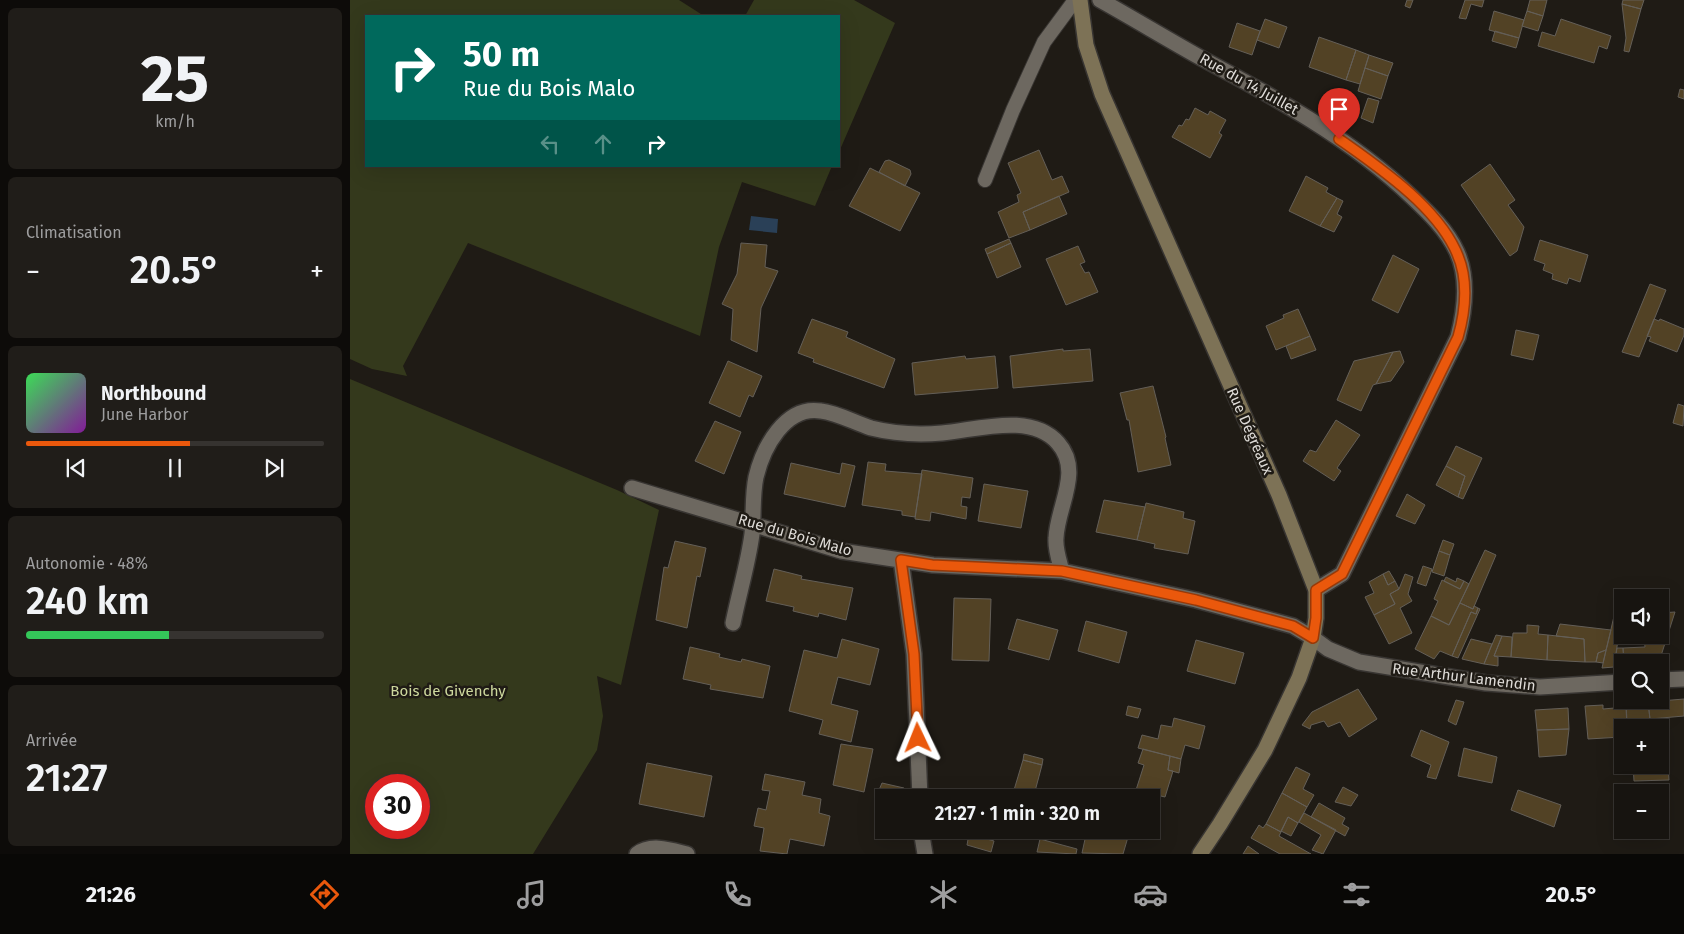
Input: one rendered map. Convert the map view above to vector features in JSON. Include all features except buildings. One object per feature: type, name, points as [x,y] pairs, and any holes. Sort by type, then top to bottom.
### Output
[{"type":"main road","name":"Rue Dégréaux","points":[[1080,0],[1086,45],[1102,94],[1279,494],[1316,590],[1316,618],[1313,638],[1299,678],[1264,750],[1200,854]]},
{"type":"street","name":"Rue du 14 Juillet","points":[[1100,0],[1292,108],[1360,154],[1397,183],[1430,214],[1444,230],[1457,253],[1463,273],[1465,299],[1458,337],[1342,574],[1316,590]]},
{"type":"street","points":[[732,623],[752,524],[757,476],[770,444],[780,428],[794,415],[809,410],[822,411],[872,428],[920,435],[1014,426],[1032,427],[1046,433],[1059,444],[1066,458],[1069,478],[1056,536],[1062,571]]},
{"type":"street","name":"Rue du Bois Malo","points":[[632,488],[841,551],[932,565],[1062,571],[1196,600],[1293,626],[1313,638]]},
{"type":"street","points":[[901,560],[914,654],[920,789]]},
{"type":"street","name":"Rue Arthur Lamendin","points":[[1313,638],[1328,649],[1359,662],[1486,683],[1540,688],[1614,683]]},
{"type":"street","points":[[1669,679],[1684,678]]},
{"type":"street","points":[[922,839],[925,854]]},
{"type":"street","points":[[637,854],[642,850],[662,848],[687,854]]},
{"type":"lane","points":[[985,180],[1012,110],[1044,42],[1075,0]]},
{"type":"green space","points":[[350,0],[679,0],[702,15],[365,15],[365,167],[832,167],[815,206],[742,182],[719,247],[700,336],[468,243],[403,366],[407,376],[372,369],[350,359]]},
{"type":"green space","points":[[754,0],[854,0],[895,23],[840,150],[840,15],[746,15]]},
{"type":"green space","name":"Bois de Givenchy","points":[[350,379],[617,490],[659,510],[621,685],[597,676],[603,716],[597,750],[533,854],[350,854]]},
{"type":"water","points":[[751,216],[778,219],[777,233],[749,230]]},
{"type":"route","points":[[918,738],[914,654],[901,560],[932,565],[1062,571],[1196,600],[1293,626],[1313,638],[1316,618],[1316,590],[1342,574],[1458,337],[1465,299],[1463,273],[1457,253],[1444,230],[1397,183],[1367,158],[1339,139]]}]
